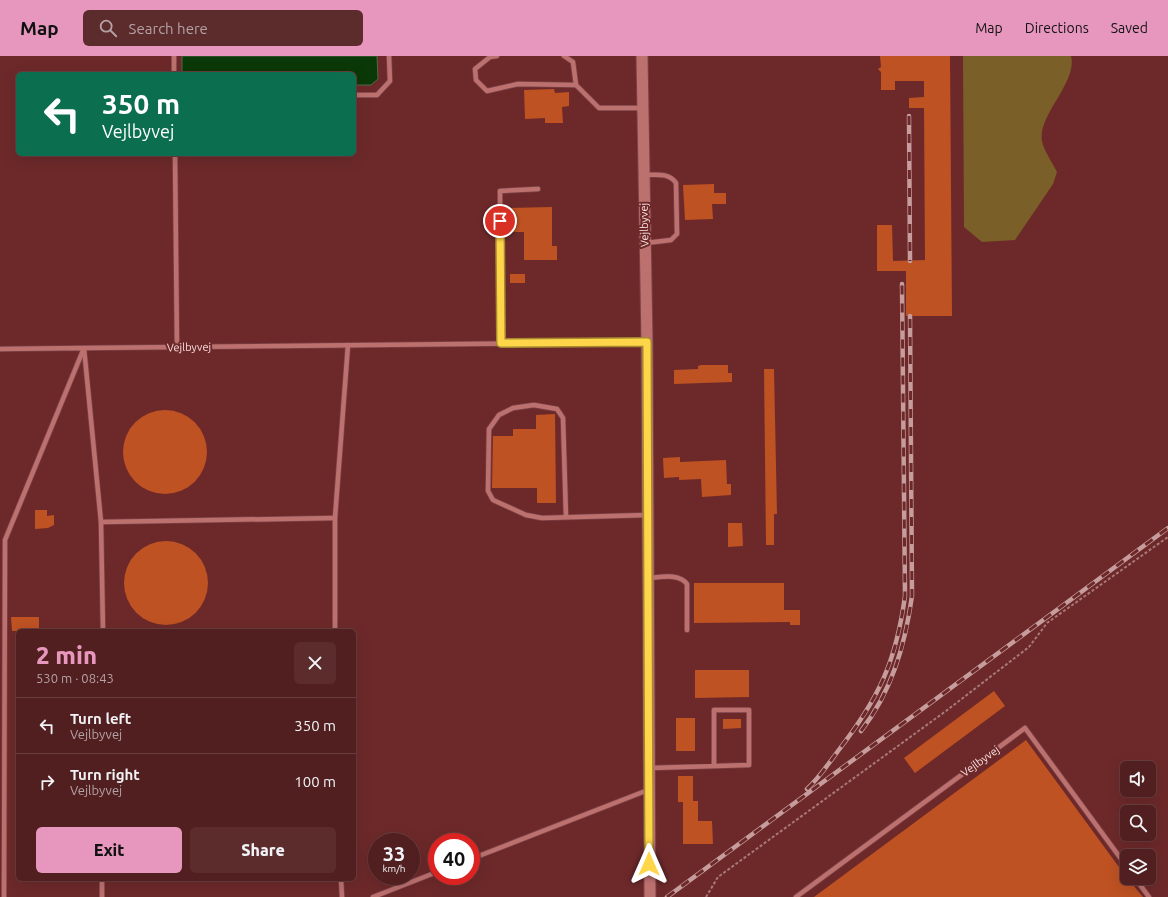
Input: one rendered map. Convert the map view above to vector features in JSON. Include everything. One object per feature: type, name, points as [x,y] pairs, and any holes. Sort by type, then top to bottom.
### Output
[{"type":"street","name":"Vejlbyvej","points":[[642,56],[647,342],[650,897]]},
{"type":"lane","points":[[174,56],[174,72]]},
{"type":"lane","points":[[356,95],[377,95],[390,81],[389,56]]},
{"type":"lane","points":[[498,56],[490,57],[476,69],[476,80],[487,91],[518,84],[576,85]]},
{"type":"lane","points":[[564,56],[573,62],[576,85],[599,108],[643,108]]},
{"type":"lane","points":[[175,156],[176,347]]},
{"type":"lane","points":[[644,175],[667,175],[673,178],[676,183],[678,234],[671,240],[645,243]]},
{"type":"lane","points":[[501,343],[500,190],[538,189]]},
{"type":"lane","name":"Vejlbyvej","points":[[0,349],[647,342]]},
{"type":"lane","points":[[335,629],[335,518],[348,345]]},
{"type":"lane","points":[[84,348],[101,522],[103,629]]},
{"type":"lane","points":[[4,897],[5,540],[84,348]]},
{"type":"lane","points":[[566,517],[563,418],[557,409],[534,405],[512,408],[499,415],[489,429],[488,491],[493,500],[526,515],[542,518],[647,515]]},
{"type":"lane","points":[[101,522],[335,518]]},
{"type":"lane","points":[[648,578],[677,577],[684,580],[687,584],[687,630]]},
{"type":"lane","points":[[649,768],[748,765],[749,710],[714,710],[714,766]]},
{"type":"lane","name":"Vejlbyvej","points":[[796,897],[1025,728],[1120,857]]},
{"type":"lane","points":[[480,856],[649,790]]},
{"type":"lane","points":[[373,897],[428,876]]},
{"type":"lane","points":[[102,881],[102,897]]},
{"type":"lane","points":[[341,881],[342,897]]},
{"type":"lane","points":[[1140,885],[1149,897]]},
{"type":"path","points":[[706,897],[718,877],[946,711],[1029,647],[1047,623],[1168,537]]},
{"type":"shaded area","points":[[182,56],[377,56],[378,79],[371,85],[356,85],[356,72],[182,72]]},
{"type":"shaded area","points":[[963,56],[1071,56],[1072,66],[1069,77],[1045,121],[1042,131],[1043,145],[1057,172],[1053,184],[1015,240],[982,242],[964,227]]},
{"type":"building","points":[[880,56],[950,56],[952,316],[906,316],[906,271],[877,271],[877,225],[892,225],[893,261],[925,260],[924,108],[909,108],[909,98],[924,97],[924,81],[895,81],[895,90],[881,90],[881,72],[878,69],[881,67]]},
{"type":"building","points":[[554,89],[555,93],[569,92],[569,106],[562,107],[563,123],[545,123],[545,118],[525,119],[524,90]]},
{"type":"building","points":[[714,184],[714,193],[726,193],[726,204],[712,204],[713,219],[685,220],[683,185]]},
{"type":"building","points":[[552,207],[552,246],[557,246],[557,260],[524,260],[524,232],[505,232],[505,208]]},
{"type":"building","points":[[510,274],[525,274],[525,283],[510,283]]},
{"type":"building","points":[[728,365],[728,373],[732,373],[732,382],[674,384],[674,370],[698,369],[698,366]]},
{"type":"building","points":[[764,369],[774,369],[777,514],[774,514],[774,545],[766,545]]},
{"type":"building","points":[[165,410],[181,413],[195,422],[204,436],[207,452],[204,468],[195,482],[181,491],[165,494],[149,491],[135,482],[126,468],[123,452],[126,436],[135,422],[149,413]]},
{"type":"building","points":[[555,414],[556,503],[537,503],[537,488],[492,488],[493,436],[513,436],[513,429],[536,429],[536,415]]},
{"type":"building","points":[[680,457],[680,462],[726,460],[727,484],[731,484],[731,495],[702,497],[701,479],[679,480],[679,477],[664,478],[663,458]]},
{"type":"building","points":[[35,510],[47,510],[47,516],[54,515],[54,525],[48,528],[35,529]]},
{"type":"building","points":[[728,523],[742,523],[743,546],[728,547]]},
{"type":"building","points":[[166,541],[182,544],[196,553],[205,567],[208,583],[205,599],[196,613],[182,622],[166,625],[150,622],[136,613],[127,599],[124,583],[127,567],[136,553],[150,544]]},
{"type":"building","points":[[694,583],[784,583],[784,610],[800,610],[800,625],[790,625],[790,622],[694,623]]},
{"type":"building","points":[[11,617],[39,617],[39,629],[16,629],[16,631],[12,631]]},
{"type":"building","points":[[695,670],[749,670],[749,697],[695,698]]},
{"type":"building","points":[[994,691],[1005,706],[915,773],[904,758]]},
{"type":"building","points":[[676,718],[695,718],[695,751],[676,751]]},
{"type":"building","points":[[723,719],[741,719],[741,728],[723,729]]},
{"type":"building","points":[[1026,740],[1120,868],[1120,885],[1133,885],[1143,897],[814,897]]},
{"type":"building","points":[[678,776],[693,776],[693,801],[698,801],[698,821],[712,821],[713,844],[683,844],[683,802],[678,802]]},
{"type":"railway","points":[[909,116],[910,261]]},
{"type":"railway","points":[[807,789],[824,770],[852,732],[875,696],[891,660],[901,619],[905,596],[902,284]]},
{"type":"railway","points":[[861,731],[881,700],[896,667],[912,596],[910,316]]},
{"type":"railway","points":[[667,897],[1168,528]]},
{"type":"route","points":[[500,221],[501,343],[647,342],[649,864]]}]
